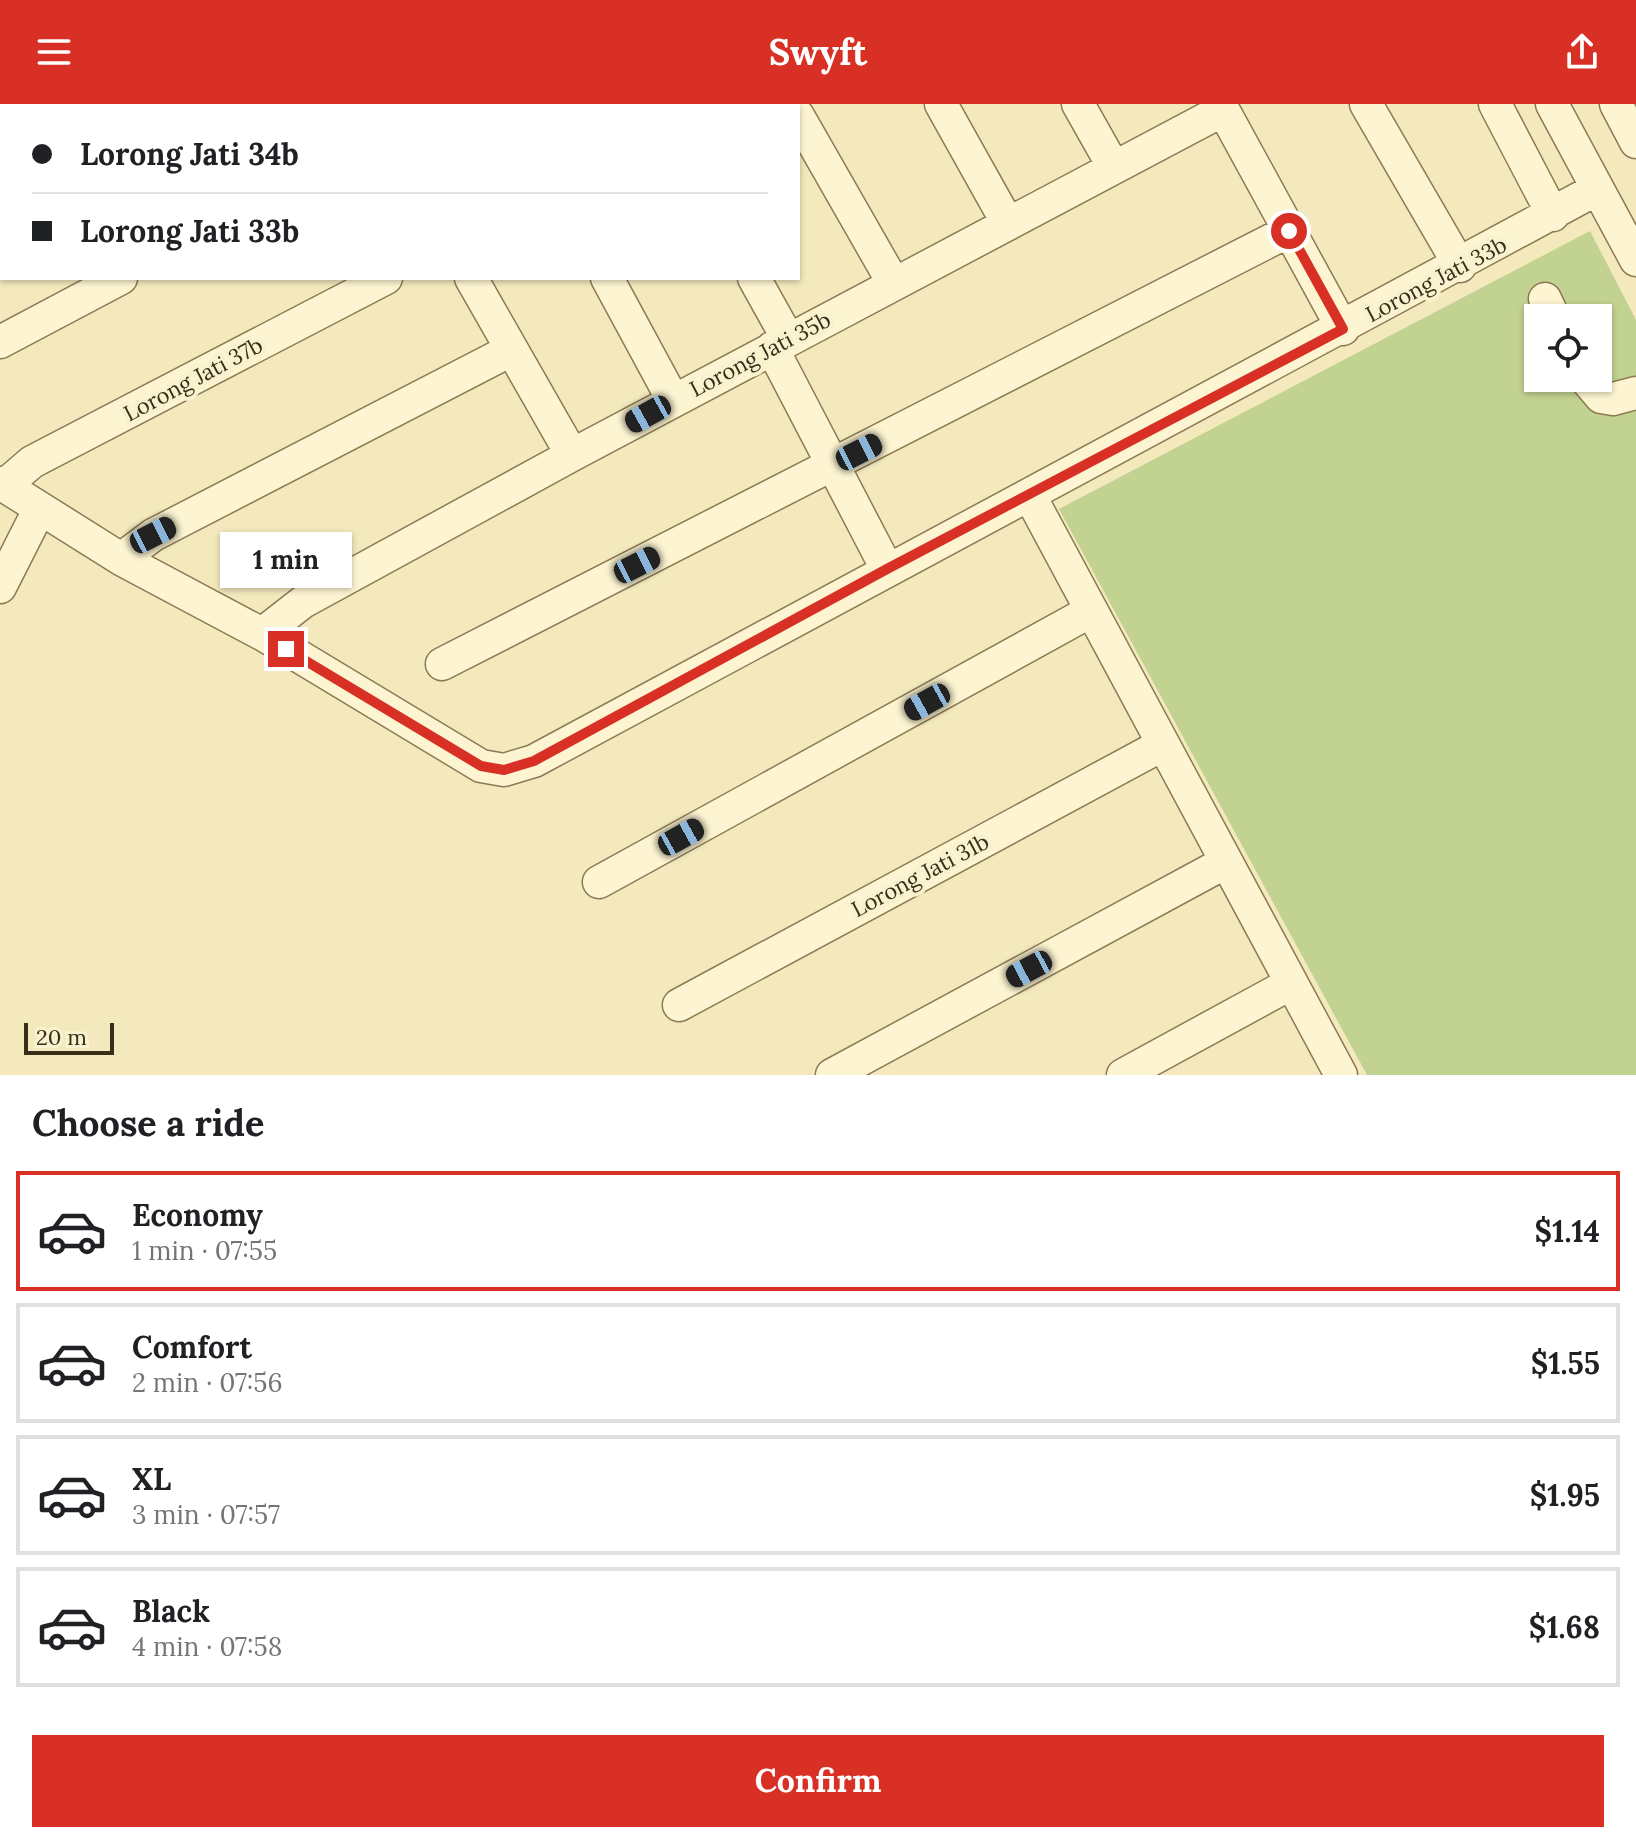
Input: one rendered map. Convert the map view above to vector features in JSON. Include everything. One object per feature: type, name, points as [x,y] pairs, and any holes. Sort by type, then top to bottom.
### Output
[{"type":"street","points":[[941,104],[1007,222]]},
{"type":"street","points":[[1078,104],[1113,166]]},
{"type":"street","points":[[1366,104],[1460,266]]},
{"type":"street","points":[[1495,104],[1553,215]]},
{"type":"street","points":[[1552,104],[1636,260]]},
{"type":"street","points":[[1616,104],[1636,142]]},
{"type":"street","points":[[1221,107],[1343,329]]},
{"type":"street","name":"Lorong Jati 35b","points":[[262,634],[303,602],[1221,107]]},
{"type":"street","points":[[800,120],[894,284]]},
{"type":"street","name":"Lorong Jati 33b","points":[[2,485],[121,559],[262,634],[481,766],[504,770],[534,761],[887,569],[1343,329],[1597,189]]},
{"type":"street","points":[[442,664],[1289,231]]},
{"type":"street","points":[[0,342],[117,280]]},
{"type":"street","name":"Lorong Jati 37b","points":[[2,485],[32,462],[382,280]]},
{"type":"street","points":[[472,280],[572,455]]},
{"type":"street","points":[[608,280],[673,400]]},
{"type":"street","points":[[755,280],[833,466],[887,569]]},
{"type":"street","points":[[121,559],[153,535],[511,350]]},
{"type":"street","points":[[1597,392],[1601,397],[1613,399],[1636,393]]},
{"type":"street","points":[[1030,496],[1341,1075]]},
{"type":"street","points":[[0,587],[40,508]]},
{"type":"street","points":[[599,882],[1091,611]]},
{"type":"street","name":"Lorong Jati 31b","points":[[679,1005],[1162,745]]},
{"type":"street","points":[[832,1075],[1226,862]]},
{"type":"street","points":[[1123,1075],[1290,984]]},
{"type":"green space","points":[[1590,231],[1636,320],[1636,1075],[1367,1075],[1059,509]]},
{"type":"route","points":[[286,649],[481,766],[504,770],[534,761],[887,569],[1343,329],[1289,231]]}]
